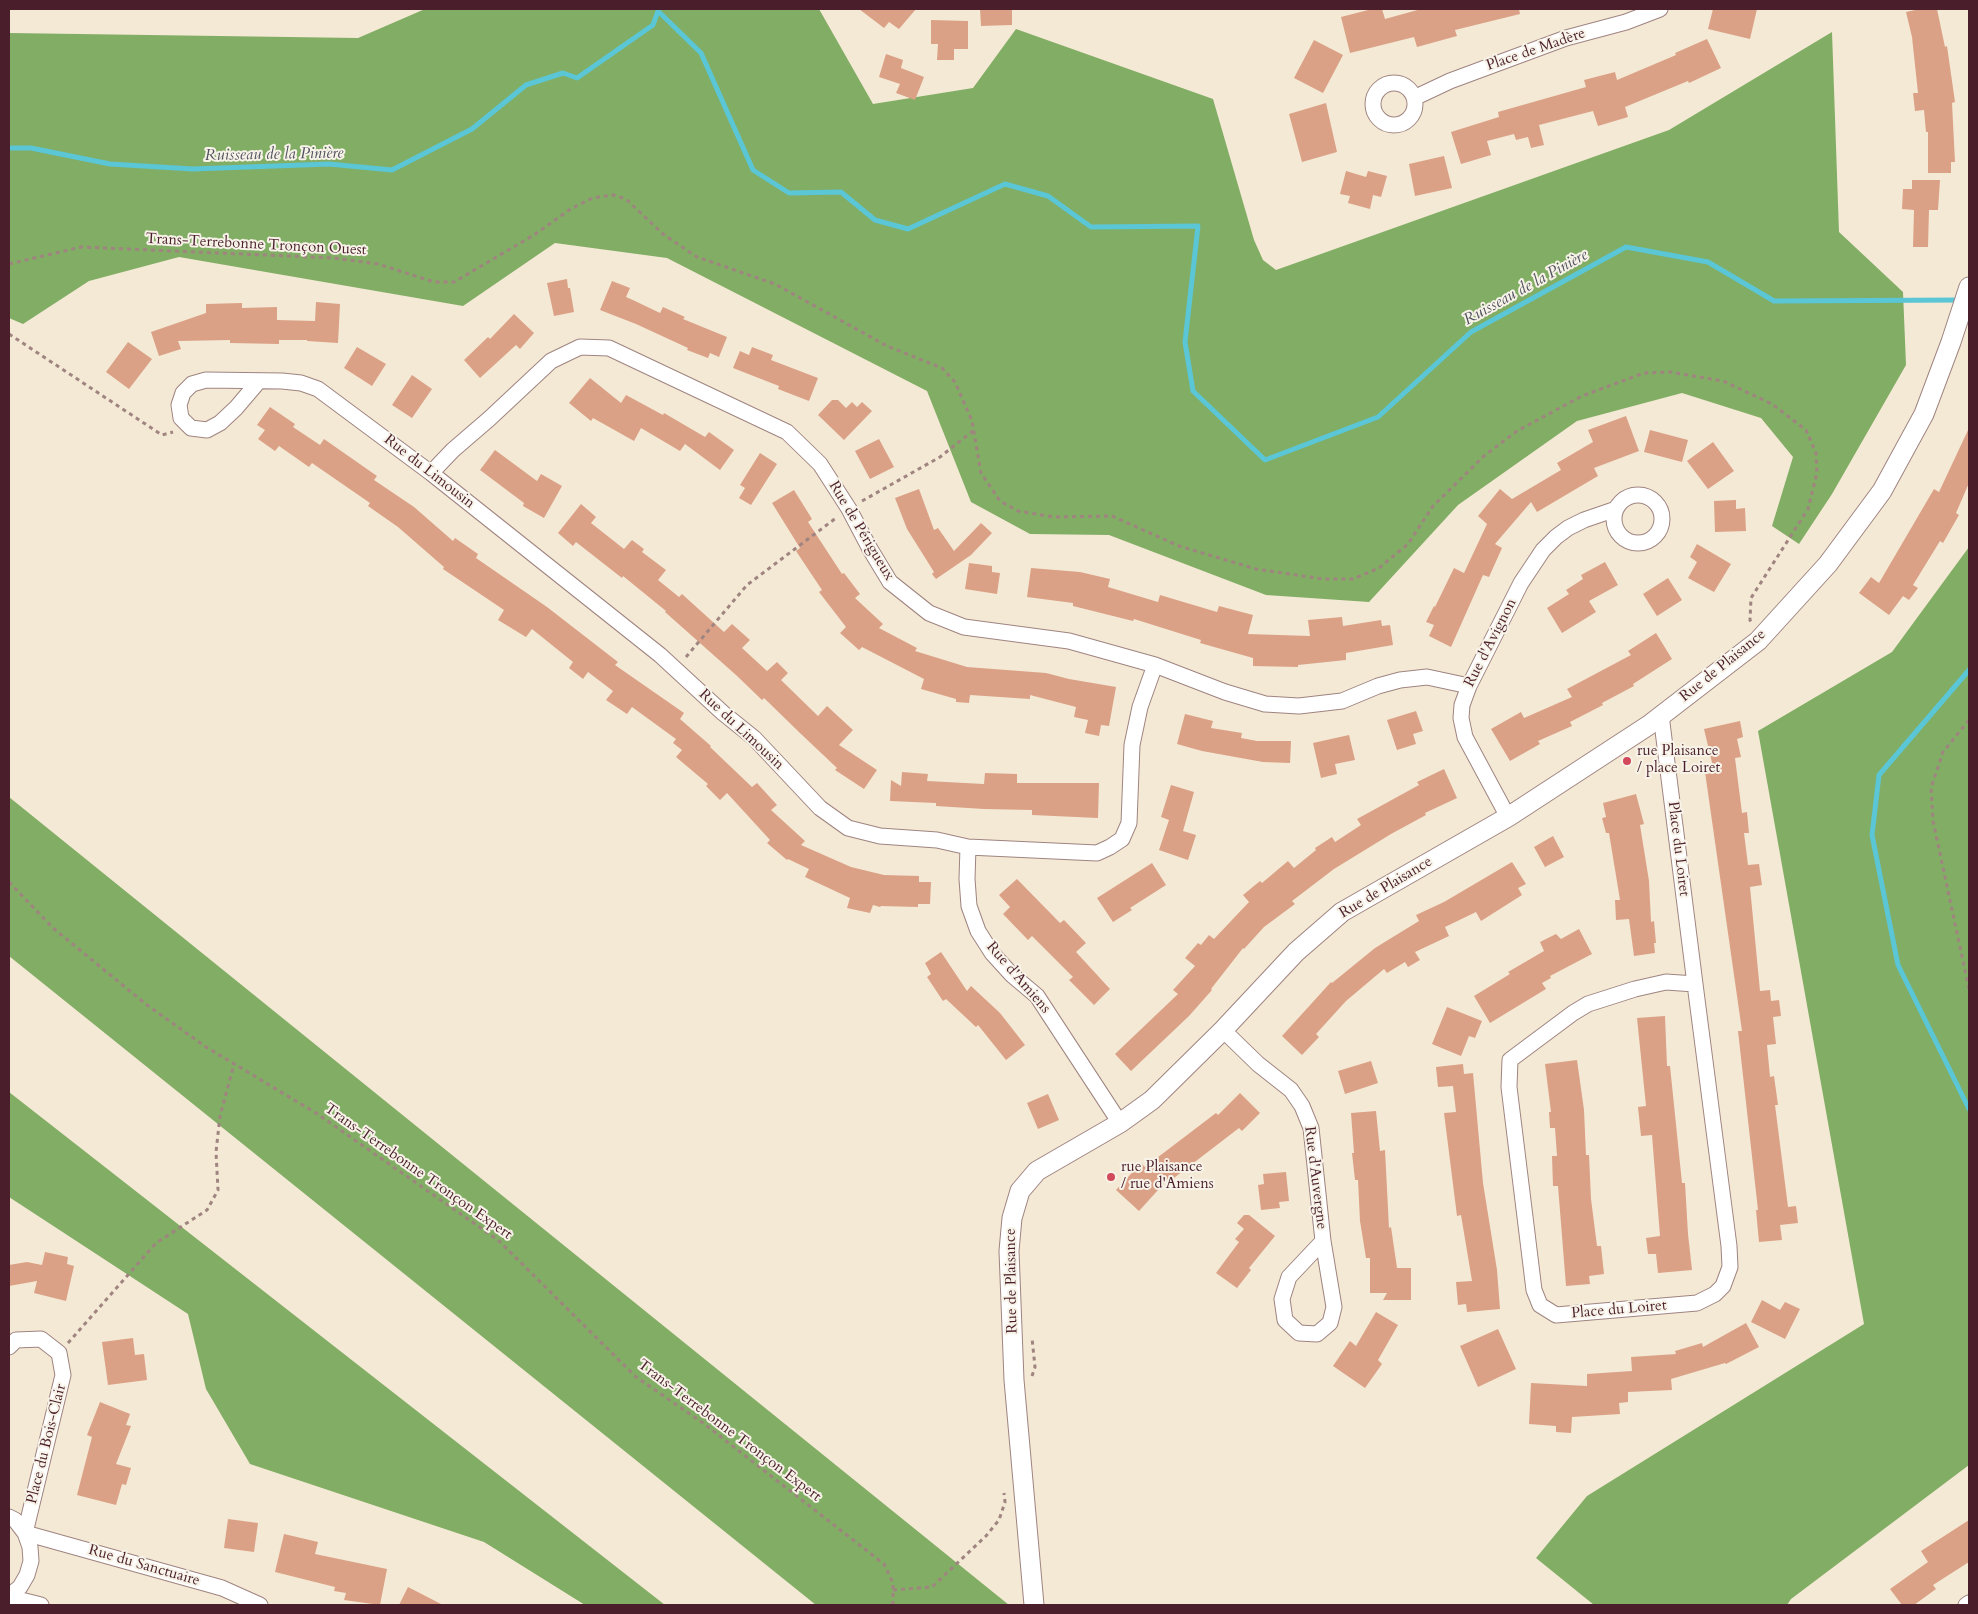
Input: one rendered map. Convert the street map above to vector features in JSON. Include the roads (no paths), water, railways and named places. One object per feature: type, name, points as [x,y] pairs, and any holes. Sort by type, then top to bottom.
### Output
[{"type":"street","name":"Place de Madère","points":[[1414,98],[1450,81],[1566,38],[1626,22],[1660,9]]},
{"type":"street","name":"Rue de Plaisance","points":[[1034,1605],[1014,1380],[1009,1251],[1012,1218],[1020,1191],[1038,1171],[1120,1123],[1152,1100],[1296,952],[1342,912],[1508,817],[1649,726],[1758,641],[1828,564],[1882,491],[1924,414],[1969,288]]},
{"type":"street","name":"Rue de Périgueux","points":[[431,473],[453,450],[552,362],[580,347],[609,348],[787,432],[820,464],[849,509],[870,550],[890,582],[929,613],[964,627],[1069,640],[1155,665],[1225,692],[1265,704],[1299,706],[1342,701],[1378,686],[1400,680],[1427,677],[1469,686]]},
{"type":"street","name":"Rue du Limousin","points":[[259,381],[220,424],[206,430],[191,428],[181,418],[179,405],[183,393],[192,384],[206,380],[259,381],[301,383],[318,388],[431,473],[675,669],[754,738],[820,808],[848,828],[880,836],[937,840],[968,847],[1097,853],[1122,839],[1129,823],[1134,736],[1140,707],[1155,665]]},
{"type":"street","name":"Rue d'Avignon","points":[[1508,817],[1465,737],[1461,718],[1462,705],[1469,686],[1521,583],[1543,550],[1568,528],[1584,520],[1616,509]]},
{"type":"street","name":"Place du Loiret","points":[[1661,715],[1695,984],[1728,1246],[1730,1267],[1723,1286],[1715,1294],[1697,1303],[1556,1315],[1540,1305],[1534,1290],[1508,1087],[1510,1060],[1588,1004],[1635,989],[1666,982],[1695,984]]},
{"type":"street","name":"Rue d'Amiens","points":[[968,847],[966,879],[969,906],[978,931],[992,953],[1012,975],[1038,996],[1120,1123]]},
{"type":"street","name":"Rue d'Auvergne","points":[[1222,1030],[1258,1064],[1291,1090],[1302,1106],[1311,1128],[1323,1241],[1334,1307],[1330,1324],[1316,1334],[1299,1333],[1285,1320],[1282,1299],[1289,1278],[1323,1241]]},
{"type":"street","name":"Place du Bois-Clair","points":[[9,1347],[16,1340],[41,1339],[59,1353],[63,1375],[25,1533]]},
{"type":"street","points":[[9,1517],[15,1520],[25,1533],[30,1547],[31,1561],[27,1575],[20,1587],[9,1597]]},
{"type":"street","name":"Rue du Sanctuaire","points":[[25,1533],[222,1588],[260,1605]]},
{"type":"street","points":[[9,1597],[41,1605]]},
{"type":"waterway","name":"Ruisseau de la Pinière","points":[[9,148],[31,148],[110,164],[193,169],[329,164],[392,170],[472,129],[526,85],[563,73],[577,78],[653,25],[658,11],[701,53],[753,170],[789,193],[841,192],[875,220],[908,229],[1005,184],[1048,196],[1091,227],[1198,226],[1185,342],[1193,391],[1265,460],[1378,417],[1471,332],[1626,247],[1708,262],[1774,301],[1961,300]]},
{"type":"waterway","name":"Ruisseau de la Pinière","points":[[1969,670],[1879,775],[1872,835],[1898,965],[1969,1109]]},
{"type":"place","name":"rue Plaisance / place Loiret","points":[[1627,761]]},
{"type":"place","name":"rue Plaisance / rue d'Amiens","points":[[1111,1177]]}]
